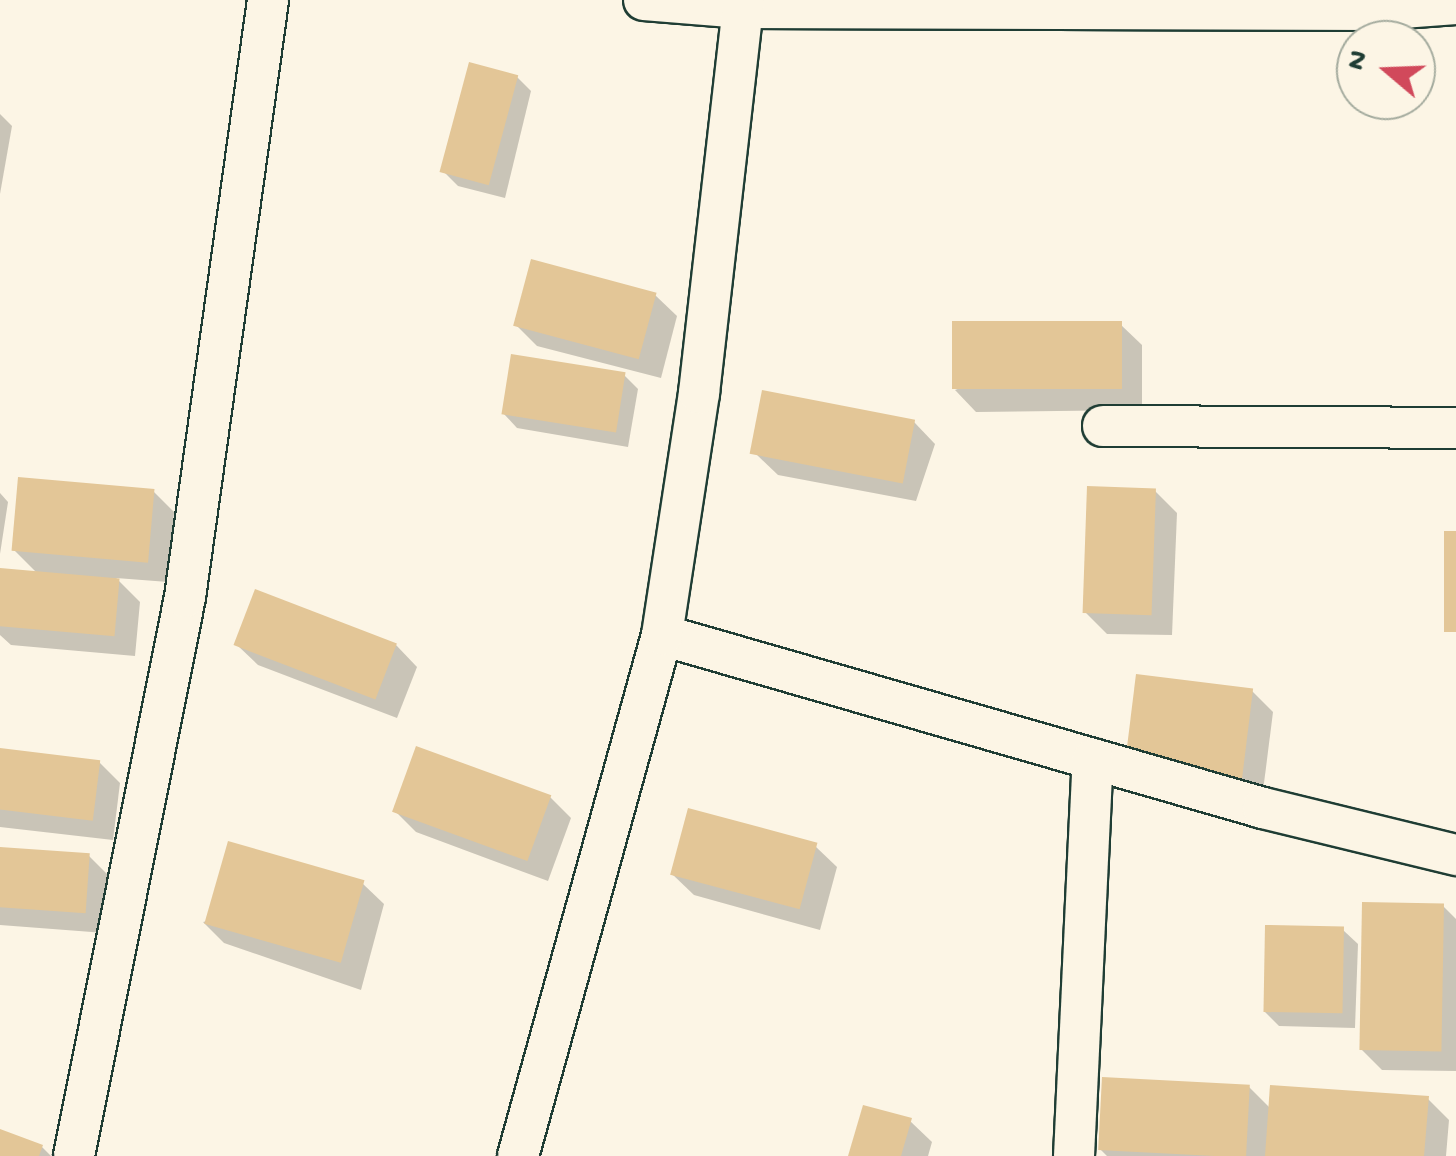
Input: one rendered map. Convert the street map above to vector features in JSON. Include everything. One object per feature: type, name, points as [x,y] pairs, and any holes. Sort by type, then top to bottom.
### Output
[{"type":"street","points":[[74,1156],[185,597],[268,0]]},
{"type":"street","points":[[644,0],[1375,10],[1456,4]]},
{"type":"street","points":[[518,1156],[662,636],[700,393],[744,4]]},
{"type":"street","points":[[1103,426],[1456,428]]},
{"type":"street","points":[[662,636],[1093,759],[1456,856]]},
{"type":"street","points":[[1074,1156],[1093,759]]},
{"type":"building","points":[[469,62],[518,75],[489,185],[439,172]]},
{"type":"building","points":[[531,259],[657,293],[639,359],[513,326]]},
{"type":"building","points":[[952,321],[1122,321],[1122,389],[952,389]]},
{"type":"building","points":[[511,354],[626,372],[616,432],[501,414]]},
{"type":"building","points":[[762,390],[915,420],[903,484],[750,454]]},
{"type":"building","points":[[18,477],[154,489],[148,563],[12,551]]},
{"type":"building","points":[[1087,486],[1156,488],[1152,615],[1083,613]]},
{"type":"building","points":[[1444,531],[1456,531],[1456,632],[1444,632]]},
{"type":"building","points":[[0,568],[120,578],[114,636],[0,626]]},
{"type":"building","points":[[255,589],[397,643],[375,699],[233,645]]},
{"type":"building","points":[[1136,674],[1253,688],[1242,779],[1125,764]]},
{"type":"building","points":[[416,746],[551,795],[527,861],[392,812]]},
{"type":"building","points":[[0,748],[100,760],[93,821],[0,809]]},
{"type":"building","points":[[688,808],[817,843],[800,909],[670,875]]},
{"type":"building","points":[[228,841],[364,880],[341,963],[204,924]]},
{"type":"building","points":[[0,847],[90,853],[86,913],[0,907]]},
{"type":"building","points":[[1362,902],[1444,903],[1441,1051],[1359,1050]]},
{"type":"building","points":[[1265,925],[1344,926],[1342,1013],[1263,1012]]},
{"type":"building","points":[[1102,1077],[1250,1085],[1246,1156],[1098,1150]]},
{"type":"building","points":[[1270,1085],[1429,1096],[1424,1156],[1265,1156]]},
{"type":"building","points":[[863,1105],[912,1118],[901,1156],[848,1156]]},
{"type":"building","points":[[0,1129],[43,1145],[39,1156],[0,1156]]}]
